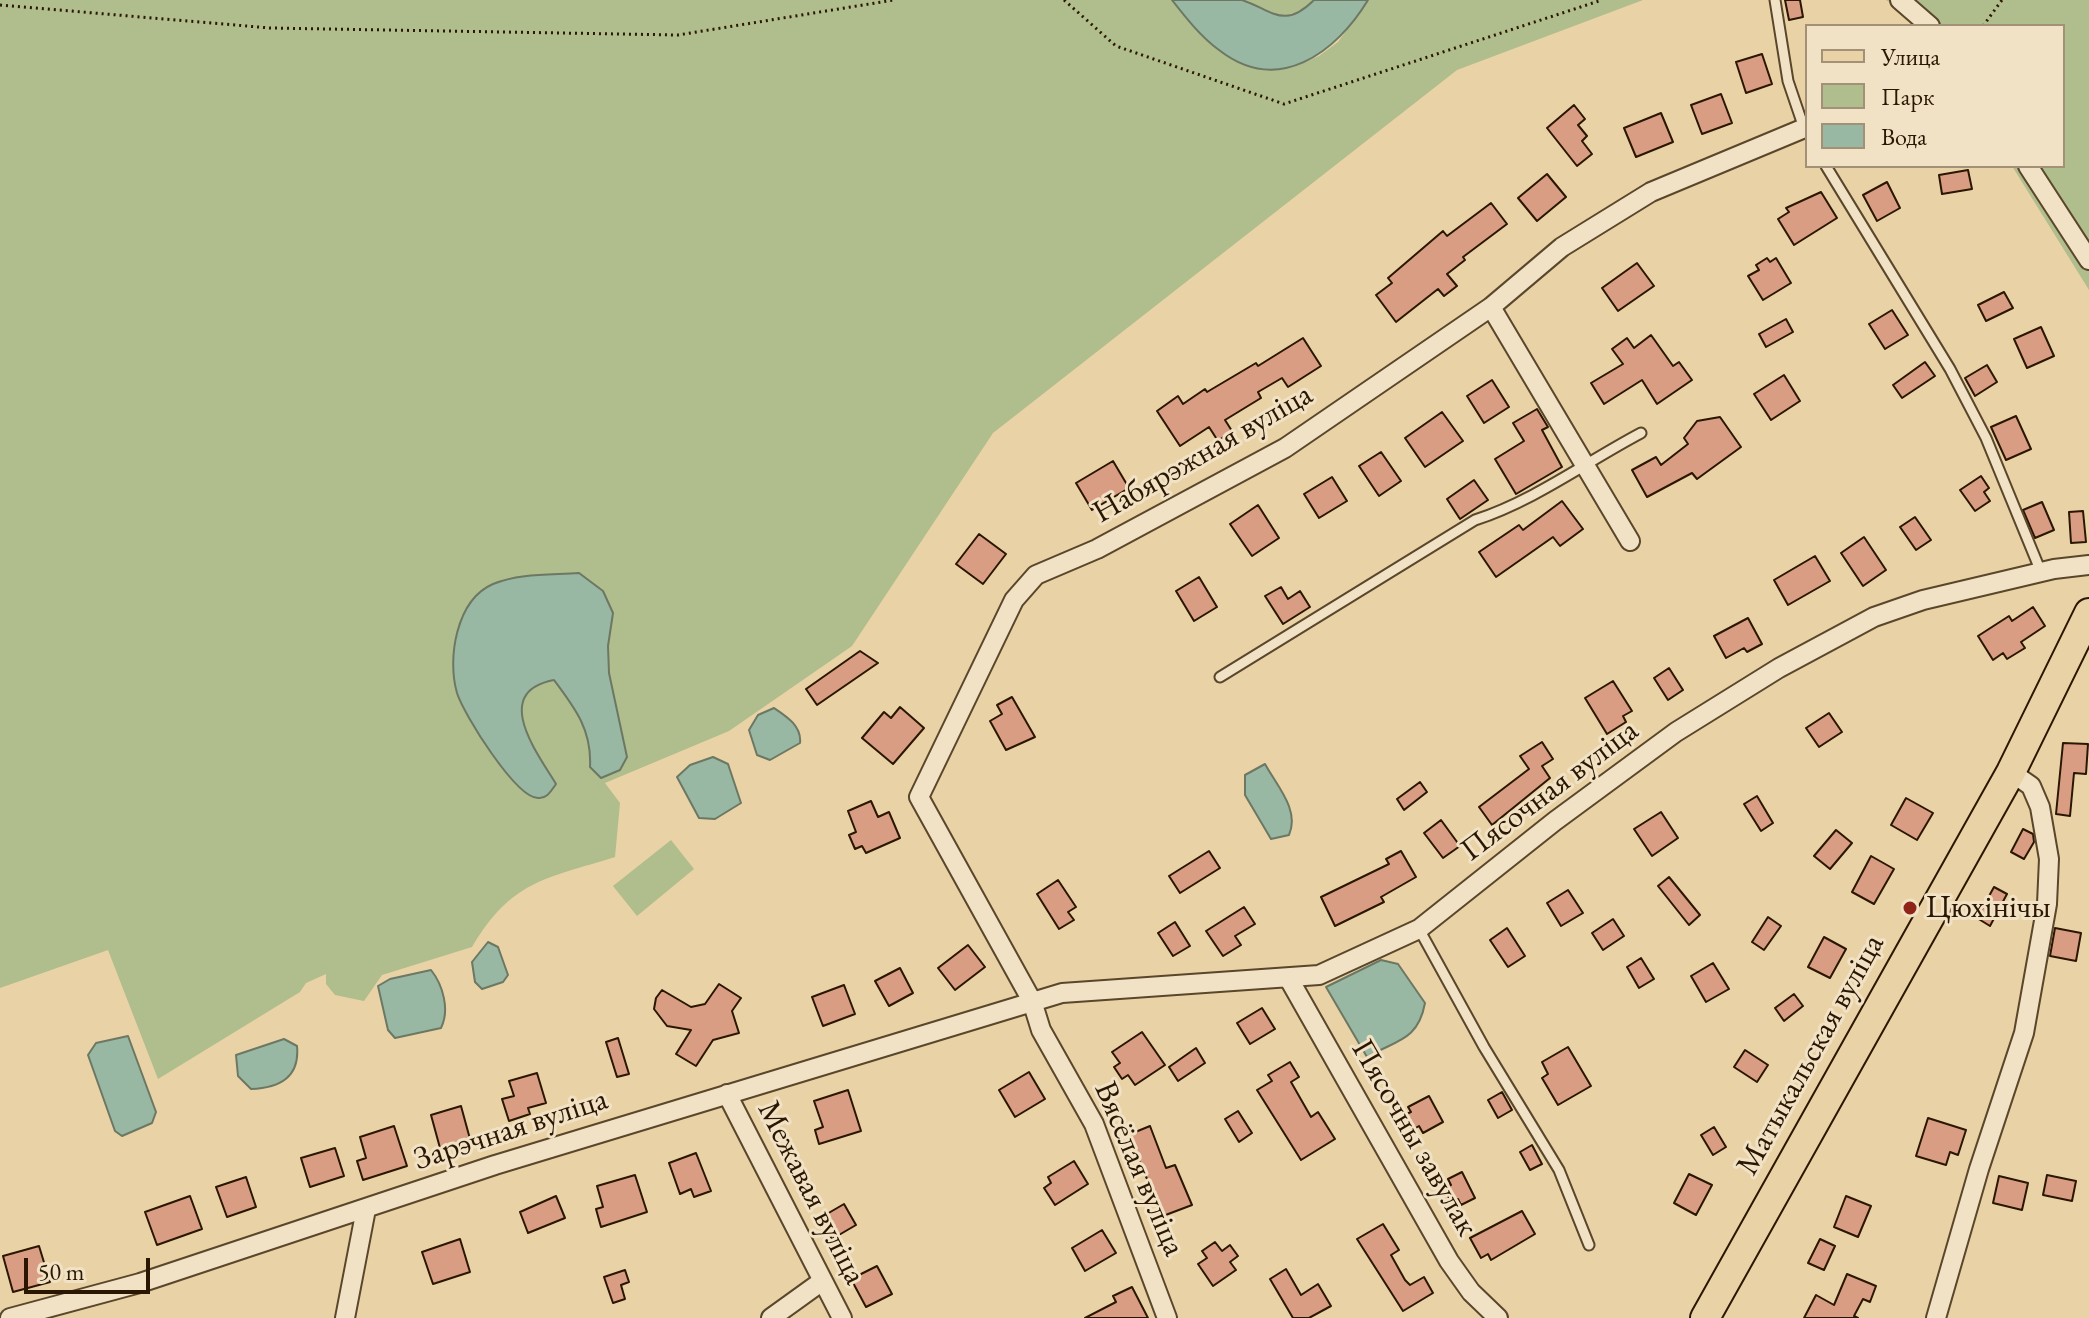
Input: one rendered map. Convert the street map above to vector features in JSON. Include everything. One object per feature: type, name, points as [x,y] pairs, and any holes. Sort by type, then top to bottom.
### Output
[{"type":"main road","name":"Матыкальская вуліца","points":[[1705,1318],[2011,772],[2089,613]]},
{"type":"street","points":[[1900,0],[1928,24]]},
{"type":"street","name":"Набярэжная вуліца","points":[[1032,1001],[919,797],[1014,600],[1036,575],[1097,549],[1285,448],[1491,307],[1562,247],[1651,192],[1805,130]]},
{"type":"street","points":[[2029,168],[2089,260]]},
{"type":"street","points":[[1491,307],[1630,541]]},
{"type":"street","name":"Пясочная вуліца","points":[[1032,1001],[1062,993],[1319,975],[1419,929],[1555,821],[1676,732],[1779,668],[1874,617],[1923,600],[2041,572],[2089,565]]},
{"type":"street","points":[[1936,1318],[1979,1169],[2024,1033],[2047,904],[2049,859],[2040,807],[2031,786],[2011,772]]},
{"type":"street","name":"Пясочны завулак","points":[[1289,979],[1449,1261],[1471,1292],[1498,1318]]},
{"type":"street","name":"Зарэчная вуліца","points":[[10,1318],[140,1283],[495,1165],[1032,1001]]},
{"type":"street","name":"Вясёлая вуліца","points":[[1032,1001],[1041,1030],[1094,1124],[1167,1318]]},
{"type":"street","name":"Межавая вуліца","points":[[727,1094],[842,1318]]},
{"type":"street","points":[[345,1318],[366,1209]]},
{"type":"street","points":[[771,1318],[821,1282]]},
{"type":"lane","points":[[1775,0],[1788,81],[1805,127]]},
{"type":"lane","points":[[1827,168],[1950,369],[1986,438],[2041,572]]},
{"type":"lane","points":[[1220,677],[1475,520],[1509,509],[1584,463],[1641,433]]},
{"type":"lane","points":[[1419,929],[1484,1047],[1559,1170],[1589,1245]]},
{"type":"path","points":[[0,5],[270,28],[678,35],[894,0]]},
{"type":"path","points":[[1064,0],[1116,46],[1284,104],[1602,0]]},
{"type":"path","points":[[1984,24],[2002,0]]},
{"type":"green space","points":[[0,0],[1172,0],[1202,35],[1270,69],[1296,66],[1319,56],[1338,42],[1368,0],[1643,0],[1457,70],[993,433],[852,646],[729,731],[605,783],[620,803],[615,857],[532,885],[501,908],[472,947],[382,975],[364,1001],[335,995],[326,984],[326,974],[306,983],[300,992],[158,1079],[108,950],[0,988]]},
{"type":"green space","points":[[1242,0],[1314,0],[1297,12],[1279,15],[1260,11]]},
{"type":"green space","points":[[1886,0],[2089,0],[2089,290],[2013,168],[2065,168],[2065,24],[1919,24],[1914,17]]},
{"type":"green space","points":[[671,840],[694,869],[637,916],[613,886]]},
{"type":"water","points":[[1172,0],[1242,0],[1286,16],[1304,9],[1314,0],[1368,0],[1340,37],[1322,51],[1304,62],[1284,68],[1263,69],[1241,63],[1219,50]]},
{"type":"water","points":[[579,573],[603,591],[613,613],[608,646],[609,673],[627,757],[620,770],[601,778],[590,767],[585,731],[562,690],[554,680],[535,687],[525,697],[522,710],[524,725],[556,784],[546,796],[538,798],[517,785],[470,719],[457,693],[454,648],[457,632],[470,603],[493,584],[524,576]]},
{"type":"water","points":[[774,708],[796,727],[800,743],[770,760],[757,755],[749,730],[758,715]]},
{"type":"water","points":[[713,757],[728,764],[741,803],[715,819],[699,818],[677,777],[690,765]]},
{"type":"water","points":[[1265,764],[1286,798],[1292,816],[1289,835],[1271,839],[1245,795],[1245,775]]},
{"type":"water","points":[[488,942],[498,947],[508,975],[503,982],[482,989],[475,982],[472,962]]},
{"type":"water","points":[[1381,960],[1398,964],[1425,1003],[1422,1016],[1411,1032],[1367,1057],[1326,987]]},
{"type":"water","points":[[431,970],[444,998],[445,1013],[441,1028],[395,1038],[388,1030],[378,986],[390,979]]},
{"type":"water","points":[[128,1036],[156,1112],[152,1123],[122,1136],[115,1131],[88,1055],[96,1043]]},
{"type":"water","points":[[284,1039],[297,1046],[291,1073],[279,1083],[251,1089],[238,1076],[236,1055]]},
{"type":"building","points":[[1785,0],[1800,0],[1803,17],[1789,20]]},
{"type":"building","points":[[1762,54],[1772,84],[1746,93],[1736,62]]},
{"type":"building","points":[[1721,94],[1732,123],[1702,134],[1691,105]]},
{"type":"building","points":[[1574,105],[1585,119],[1578,125],[1587,136],[1582,141],[1592,154],[1577,166],[1547,128]]},
{"type":"building","points":[[1661,113],[1673,142],[1636,157],[1624,128]]},
{"type":"building","points":[[1968,170],[1972,189],[1942,194],[1939,175]]},
{"type":"building","points":[[1547,174],[1566,197],[1537,221],[1518,198]]},
{"type":"building","points":[[1887,182],[1900,208],[1877,221],[1863,195]]},
{"type":"building","points":[[1821,192],[1837,218],[1794,245],[1778,219],[1789,212],[1786,208]]},
{"type":"building","points":[[1491,203],[1507,224],[1463,257],[1465,260],[1447,274],[1457,286],[1444,296],[1438,289],[1396,322],[1376,295],[1392,283],[1388,278],[1443,231],[1447,236]]},
{"type":"building","points":[[1767,258],[1770,262],[1776,258],[1791,283],[1763,300],[1748,276],[1759,270],[1756,265]]},
{"type":"building","points":[[1637,263],[1654,286],[1618,311],[1602,288]]},
{"type":"building","points":[[2004,292],[2013,308],[1986,321],[1978,305]]},
{"type":"building","points":[[1892,310],[1908,335],[1885,349],[1869,324]]},
{"type":"building","points":[[1786,319],[1793,332],[1766,347],[1759,334]]},
{"type":"building","points":[[2041,327],[2054,356],[2027,368],[2014,339]]},
{"type":"building","points":[[1651,335],[1673,366],[1679,362],[1692,380],[1657,404],[1642,380],[1604,404],[1591,383],[1623,364],[1612,349],[1627,338],[1634,348]]},
{"type":"building","points":[[1303,338],[1321,366],[1288,387],[1282,378],[1258,392],[1261,398],[1225,420],[1232,431],[1218,441],[1209,427],[1180,446],[1157,411],[1178,396],[1183,404],[1205,389],[1207,392]]},
{"type":"building","points":[[1925,362],[1935,376],[1902,398],[1893,385]]},
{"type":"building","points":[[1987,365],[1997,382],[1975,396],[1965,378]]},
{"type":"building","points":[[1784,375],[1800,401],[1771,420],[1754,394]]},
{"type":"building","points":[[1492,380],[1509,407],[1484,423],[1467,396]]},
{"type":"building","points":[[1537,409],[1548,427],[1542,430],[1562,467],[1516,494],[1495,459],[1524,441],[1513,423]]},
{"type":"building","points":[[1442,412],[1463,441],[1425,467],[1405,438]]},
{"type":"building","points":[[2016,416],[2031,449],[2006,460],[1991,427]]},
{"type":"building","points":[[1720,417],[1741,447],[1697,479],[1692,473],[1647,497],[1632,470],[1656,457],[1661,465],[1688,444],[1684,438],[1697,421]]},
{"type":"building","points":[[1381,452],[1401,481],[1379,496],[1359,466]]},
{"type":"building","points":[[1113,461],[1129,488],[1092,510],[1076,483]]},
{"type":"building","points":[[1981,476],[1989,488],[1984,492],[1990,501],[1975,511],[1960,490]]},
{"type":"building","points":[[1332,477],[1347,501],[1319,518],[1304,494]]},
{"type":"building","points":[[1474,480],[1488,500],[1460,519],[1447,499]]},
{"type":"building","points":[[1562,501],[1583,529],[1560,546],[1553,537],[1496,577],[1479,552],[1519,525],[1523,530]]},
{"type":"building","points":[[2042,502],[2054,530],[2035,538],[2023,510]]},
{"type":"building","points":[[1258,505],[1279,538],[1252,556],[1230,524]]},
{"type":"building","points":[[2083,511],[2086,542],[2071,543],[2069,512]]},
{"type":"building","points":[[1915,517],[1931,540],[1916,550],[1900,527]]},
{"type":"building","points":[[979,534],[1006,554],[983,584],[956,564]]},
{"type":"building","points":[[1864,537],[1886,570],[1863,586],[1841,553]]},
{"type":"building","points":[[1815,556],[1830,581],[1788,605],[1774,580]]},
{"type":"building","points":[[1199,577],[1217,607],[1194,621],[1176,591]]},
{"type":"building","points":[[1281,587],[1288,599],[1300,591],[1310,607],[1283,624],[1265,596]]},
{"type":"building","points":[[2033,607],[2045,626],[2021,642],[2025,648],[2007,659],[2003,653],[1993,660],[1978,636],[2009,616],[2012,621]]},
{"type":"building","points":[[1748,618],[1762,644],[1747,652],[1744,648],[1726,658],[1714,636]]},
{"type":"building","points":[[860,651],[878,663],[817,705],[806,689]]},
{"type":"building","points":[[1669,668],[1683,690],[1668,700],[1654,678]]},
{"type":"building","points":[[1613,681],[1632,711],[1623,716],[1626,722],[1607,734],[1585,698]]},
{"type":"building","points":[[1012,697],[1035,737],[1006,750],[990,721],[1002,714],[997,705]]},
{"type":"building","points":[[900,707],[924,728],[893,764],[862,738],[884,712],[891,718]]},
{"type":"building","points":[[1829,713],[1842,732],[1819,747],[1806,728]]},
{"type":"building","points":[[1542,742],[1553,759],[1542,766],[1550,778],[1492,825],[1479,807],[1529,769],[1520,756]]},
{"type":"building","points":[[2063,743],[2088,744],[2086,774],[2074,773],[2070,816],[2056,814]]},
{"type":"building","points":[[1420,782],[1427,792],[1404,810],[1397,799]]},
{"type":"building","points":[[1757,796],[1773,823],[1761,831],[1744,804]]},
{"type":"building","points":[[1906,798],[1933,813],[1917,840],[1891,825]]},
{"type":"building","points":[[871,801],[878,817],[889,812],[900,838],[866,853],[862,846],[855,849],[849,835],[856,832],[848,811]]},
{"type":"building","points":[[1661,812],[1678,838],[1652,856],[1634,829]]},
{"type":"building","points":[[1441,820],[1460,846],[1443,858],[1424,833]]},
{"type":"building","points":[[2023,829],[2033,834],[2034,842],[2024,859],[2011,852]]},
{"type":"building","points":[[1836,830],[1852,843],[1830,869],[1814,856]]},
{"type":"building","points":[[1209,851],[1220,868],[1180,893],[1169,876]]},
{"type":"building","points":[[1401,851],[1416,877],[1381,897],[1384,902],[1335,926],[1321,897],[1389,864],[1386,859]]},
{"type":"building","points":[[1871,856],[1894,869],[1874,904],[1852,892]]},
{"type":"building","points":[[1669,877],[1700,915],[1689,925],[1658,886]]},
{"type":"building","points":[[1058,880],[1076,907],[1068,912],[1074,920],[1059,929],[1037,894]]},
{"type":"building","points":[[1994,887],[2007,894],[1990,926],[1977,918]]},
{"type":"building","points":[[1568,890],[1583,913],[1561,926],[1547,903]]},
{"type":"building","points":[[1244,907],[1255,924],[1235,936],[1241,945],[1223,956],[1206,931]]},
{"type":"building","points":[[1768,917],[1781,926],[1764,950],[1752,942]]},
{"type":"building","points":[[1613,919],[1624,936],[1603,950],[1592,933]]},
{"type":"building","points":[[1175,922],[1190,946],[1173,956],[1158,933]]},
{"type":"building","points":[[1507,928],[1525,956],[1508,967],[1490,940]]},
{"type":"building","points":[[2055,928],[2081,933],[2076,961],[2050,956]]},
{"type":"building","points":[[1824,937],[1846,949],[1830,978],[1808,967]]},
{"type":"building","points":[[968,945],[985,967],[955,990],[938,968]]},
{"type":"building","points":[[1641,958],[1654,979],[1639,988],[1627,967]]},
{"type":"building","points":[[1713,963],[1729,989],[1706,1002],[1691,976]]},
{"type":"building","points":[[900,968],[913,993],[889,1006],[875,981]]},
{"type":"building","points":[[719,984],[741,998],[732,1011],[739,1033],[713,1040],[696,1066],[676,1054],[691,1030],[667,1026],[654,1009],[656,998],[662,990],[691,1007],[705,1004]]},
{"type":"building","points":[[844,985],[855,1014],[823,1026],[812,997]]},
{"type":"building","points":[[1794,994],[1803,1006],[1784,1021],[1775,1008]]},
{"type":"building","points":[[1262,1008],[1275,1029],[1250,1044],[1237,1023]]},
{"type":"building","points":[[1142,1032],[1165,1065],[1135,1085],[1128,1075],[1122,1079],[1114,1067],[1120,1063],[1112,1052]]},
{"type":"building","points":[[618,1038],[629,1074],[617,1077],[606,1042]]},
{"type":"building","points":[[1568,1047],[1591,1086],[1558,1105],[1542,1078],[1548,1074],[1542,1062]]},
{"type":"building","points":[[1196,1048],[1205,1063],[1178,1081],[1169,1067]]},
{"type":"building","points":[[1745,1050],[1768,1065],[1757,1082],[1734,1067]]},
{"type":"building","points":[[1290,1062],[1299,1077],[1291,1082],[1311,1117],[1318,1112],[1335,1139],[1301,1160],[1257,1090],[1272,1081],[1268,1075]]},
{"type":"building","points":[[1029,1072],[1045,1099],[1015,1117],[999,1090]]},
{"type":"building","points":[[537,1073],[546,1103],[528,1108],[530,1114],[509,1121],[502,1099],[514,1096],[509,1081]]},
{"type":"building","points":[[848,1090],[861,1131],[819,1144],[815,1130],[823,1127],[814,1101]]},
{"type":"building","points":[[1502,1092],[1512,1110],[1498,1118],[1488,1100]]},
{"type":"building","points":[[1429,1096],[1443,1122],[1423,1133],[1419,1126],[1412,1130],[1404,1115],[1411,1112],[1408,1107]]},
{"type":"building","points":[[461,1106],[470,1139],[440,1148],[431,1115]]},
{"type":"building","points":[[1238,1111],[1252,1133],[1239,1142],[1225,1119]]},
{"type":"building","points":[[1928,1118],[1966,1130],[1958,1155],[1950,1152],[1946,1165],[1916,1156]]},
{"type":"building","points":[[394,1126],[407,1166],[363,1180],[357,1161],[366,1158],[360,1137]]},
{"type":"building","points":[[1150,1126],[1166,1168],[1175,1165],[1192,1205],[1163,1216],[1128,1135]]},
{"type":"building","points":[[1714,1127],[1726,1147],[1713,1155],[1701,1135]]},
{"type":"building","points":[[1532,1145],[1542,1164],[1530,1170],[1520,1152]]},
{"type":"building","points":[[335,1148],[344,1176],[310,1187],[301,1158]]},
{"type":"building","points":[[696,1153],[711,1191],[694,1197],[691,1189],[680,1194],[669,1163]]},
{"type":"building","points":[[1074,1161],[1088,1184],[1055,1205],[1044,1188],[1051,1183],[1048,1177]]},
{"type":"building","points":[[1462,1172],[1475,1198],[1461,1205],[1458,1199],[1451,1202],[1444,1188],[1451,1185],[1448,1179]]},
{"type":"building","points":[[1689,1174],[1712,1185],[1696,1215],[1674,1203]]},
{"type":"building","points":[[635,1175],[647,1212],[601,1227],[596,1209],[603,1207],[597,1186]]},
{"type":"building","points":[[2047,1175],[2076,1181],[2072,1201],[2043,1195]]},
{"type":"building","points":[[1999,1176],[2028,1183],[2022,1210],[1993,1203]]},
{"type":"building","points":[[246,1177],[256,1207],[227,1217],[216,1187]]},
{"type":"building","points":[[190,1196],[202,1229],[157,1245],[145,1212]]},
{"type":"building","points":[[556,1196],[565,1218],[528,1233],[520,1212]]},
{"type":"building","points":[[1846,1196],[1871,1206],[1858,1237],[1834,1227]]},
{"type":"building","points":[[844,1204],[856,1225],[832,1239],[820,1218]]},
{"type":"building","points":[[1522,1211],[1535,1234],[1491,1260],[1488,1254],[1481,1258],[1470,1238]]},
{"type":"building","points":[[1383,1224],[1399,1250],[1391,1255],[1405,1280],[1410,1285],[1424,1277],[1433,1293],[1403,1311],[1357,1239]]},
{"type":"building","points":[[1102,1230],[1116,1253],[1085,1271],[1072,1248]]},
{"type":"building","points":[[460,1239],[470,1272],[433,1284],[422,1252]]},
{"type":"building","points":[[1820,1239],[1835,1246],[1824,1270],[1808,1263]]},
{"type":"building","points":[[1215,1242],[1222,1251],[1230,1245],[1238,1256],[1230,1262],[1236,1270],[1213,1286],[1198,1264],[1207,1258],[1202,1251]]},
{"type":"building","points":[[39,1246],[50,1282],[13,1292],[3,1256]]},
{"type":"building","points":[[877,1266],[892,1294],[866,1307],[851,1279]]},
{"type":"building","points":[[1286,1269],[1301,1295],[1318,1284],[1331,1306],[1309,1318],[1293,1318],[1270,1279]]},
{"type":"building","points":[[625,1270],[629,1282],[621,1285],[625,1299],[613,1303],[604,1277]]},
{"type":"building","points":[[1847,1274],[1876,1286],[1870,1302],[1863,1299],[1854,1316],[1858,1318],[1804,1318],[1816,1295],[1834,1305]]},
{"type":"building","points":[[1132,1287],[1148,1318],[1085,1318],[1116,1302],[1113,1296]]},
{"type":"place","name":"Цюхінічы","points":[[1910,908]]}]
